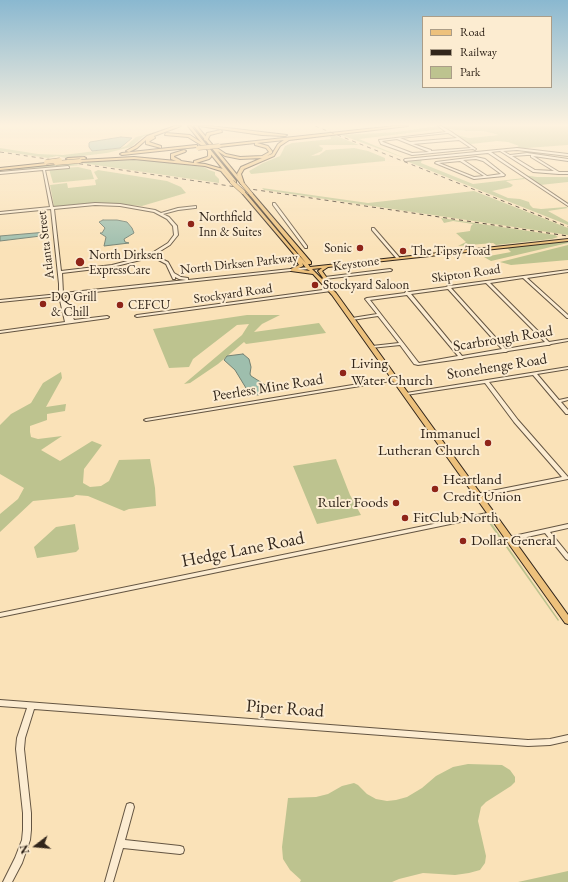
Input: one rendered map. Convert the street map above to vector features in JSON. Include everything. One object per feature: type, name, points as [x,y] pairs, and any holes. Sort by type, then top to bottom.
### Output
[{"type":"highway","points":[[213,167],[220,169],[243,192]]},
{"type":"highway","points":[[242,183],[239,174],[241,169],[244,167]]},
{"type":"main road","points":[[222,167],[234,182]]},
{"type":"main road","points":[[229,167],[309,262],[314,273],[327,284]]},
{"type":"main road","points":[[243,192],[292,250],[327,284]]},
{"type":"main road","name":"North Dirksen Parkway","points":[[311,268],[568,239]]},
{"type":"main road","points":[[291,270],[301,266],[292,250]]},
{"type":"main road","points":[[309,262],[320,265],[341,263],[347,264]]},
{"type":"main road","points":[[333,266],[324,268],[320,271],[327,284],[568,621]]},
{"type":"main road","points":[[291,270],[314,273]]},
{"type":"street","points":[[0,173],[67,167]]},
{"type":"street","points":[[446,167],[472,178],[504,174],[495,167]]},
{"type":"street","points":[[473,167],[487,177]]},
{"type":"street","points":[[513,167],[568,205]]},
{"type":"street","points":[[528,167],[536,172],[568,173]]},
{"type":"street","points":[[551,167],[560,173]]},
{"type":"street","name":"Atlanta Street","points":[[44,170],[52,208],[62,294],[67,322]]},
{"type":"street","points":[[0,213],[114,204],[136,206],[161,214],[173,222],[176,232],[169,244],[151,256],[116,266],[60,272]]},
{"type":"street","points":[[274,204],[306,247]]},
{"type":"street","points":[[161,214],[178,209],[195,207]]},
{"type":"street","points":[[372,229],[398,258]]},
{"type":"street","points":[[151,256],[165,262],[173,274],[176,282]]},
{"type":"street","name":"North Dirksen Parkway","points":[[0,301],[311,268]]},
{"type":"street","points":[[150,285],[169,279],[171,277],[170,269]]},
{"type":"street","name":"Keystone","points":[[327,284],[390,270]]},
{"type":"street","name":"Skipton Road","points":[[379,315],[367,298],[568,271]]},
{"type":"street","points":[[561,272],[568,277]]},
{"type":"street","points":[[173,274],[183,279],[214,276],[222,277]]},
{"type":"street","points":[[524,277],[568,318]]},
{"type":"street","points":[[487,282],[549,344]]},
{"type":"street","points":[[41,296],[58,290],[61,283],[67,289],[74,291],[99,288],[110,289]]},
{"type":"street","name":"Stockyard Road","points":[[137,316],[327,284]]},
{"type":"street","points":[[448,287],[506,351]]},
{"type":"street","points":[[32,298],[55,298],[63,301],[69,297],[85,292]]},
{"type":"street","points":[[407,292],[462,358]]},
{"type":"street","name":"Atlanta Street","points":[[63,301],[72,322]]},
{"type":"street","points":[[352,319],[379,315],[400,344],[372,347]]},
{"type":"street","points":[[0,332],[107,317]]},
{"type":"street","name":"Scarbrough Road","points":[[400,344],[417,364],[567,341]]},
{"type":"street","name":"Stonehenge Road","points":[[406,394],[568,368]]},
{"type":"street","points":[[534,373],[568,413]]},
{"type":"street","name":"Peerless Mine Road","points":[[146,420],[395,379]]},
{"type":"street","points":[[486,381],[516,421],[567,478]]},
{"type":"street","points":[[559,401],[568,400]]},
{"type":"street","points":[[478,496],[567,478]]},
{"type":"street","name":"Hedge Lane Road","points":[[0,615],[492,514]]},
{"type":"street","points":[[509,539],[568,526]]},
{"type":"street","points":[[546,531],[568,558]]},
{"type":"street","name":"Piper Road","points":[[0,703],[528,743],[550,742],[568,738]]},
{"type":"street","points":[[6,882],[19,860],[27,835],[27,813],[20,749],[21,738],[31,705]]},
{"type":"street","points":[[109,882],[130,807]]},
{"type":"street","points":[[120,844],[180,850]]},
{"type":"green space","points":[[27,167],[58,167],[3,172]]},
{"type":"green space","points":[[79,167],[91,170],[94,179],[53,183],[49,169]]},
{"type":"green space","points":[[110,167],[204,167],[215,172],[215,175],[219,179],[219,183]]},
{"type":"green space","points":[[256,167],[322,167],[251,174],[249,171]]},
{"type":"green space","points":[[422,167],[431,167],[473,184],[524,178],[525,179],[506,181],[513,185],[511,187],[492,191],[508,198],[520,199],[529,202],[533,208],[541,209],[566,207],[568,208],[548,211],[568,222],[568,225]]},
{"type":"green space","points":[[98,170],[167,181],[181,187],[186,193],[142,206],[105,203],[54,206],[50,185],[67,183],[68,188],[96,185],[95,180],[98,179],[94,172]]},
{"type":"green space","points":[[524,175],[537,177],[568,177],[568,182],[540,185]]},
{"type":"green space","points":[[262,188],[368,203],[474,191],[568,228],[568,235],[264,190]]},
{"type":"green space","points":[[441,218],[555,235],[558,237],[552,239],[496,245],[493,243],[458,246],[466,242],[456,233],[470,231],[473,224],[453,221],[444,223]]},
{"type":"green space","points":[[568,241],[568,243],[491,261],[484,257],[511,252],[508,249],[496,249]]},
{"type":"green space","points":[[568,245],[568,260],[511,265],[500,262]]},
{"type":"green space","points":[[247,315],[280,315],[262,324],[254,332],[319,323],[326,333],[246,344],[244,342],[218,364],[190,383],[184,384],[242,335],[249,324],[237,325],[193,359],[189,367],[169,368],[153,329]]},
{"type":"green space","points":[[61,372],[62,378],[46,407],[66,404],[65,411],[47,414],[47,420],[30,426],[31,437],[38,439],[62,436],[41,450],[60,461],[92,441],[102,445],[84,469],[83,483],[90,487],[101,486],[109,481],[119,460],[150,459],[155,488],[156,506],[129,509],[124,511],[88,496],[76,495],[73,497],[33,501],[0,532],[0,514],[18,499],[24,488],[0,474],[0,425],[11,414],[31,403],[43,383]]},
{"type":"green space","points":[[336,459],[350,495],[361,515],[317,524],[293,466]]},
{"type":"green space","points":[[486,519],[490,521],[559,620],[558,621]]},
{"type":"green space","points":[[75,524],[79,549],[76,552],[37,558],[34,547],[56,527]]},
{"type":"green space","points":[[468,764],[502,765],[510,770],[515,777],[515,782],[511,786],[486,802],[481,807],[478,821],[486,856],[485,863],[480,870],[455,875],[423,873],[392,882],[300,882],[301,880],[290,870],[283,859],[282,847],[288,798],[316,797],[328,794],[342,786],[354,783],[367,794],[376,799],[387,801],[396,800],[407,797],[422,788],[436,776],[453,767]]},
{"type":"green space","points":[[568,871],[568,882],[518,882],[559,873]]},
{"type":"shaded area","points":[[103,220],[127,222],[134,233],[124,239],[125,242],[129,243],[104,246],[106,237],[100,233],[102,233],[105,228],[99,222]]},
{"type":"shaded area","points":[[48,232],[49,235],[0,241],[0,236]]},
{"type":"shaded area","points":[[243,354],[249,359],[251,376],[267,386],[268,388],[264,393],[258,395],[249,393],[235,370],[224,360],[227,356]]},
{"type":"railway","points":[[103,167],[568,236]]},
{"type":"railway","points":[[418,167],[568,227]]},
{"type":"place","name":"Northfield Inn & Suites","points":[[191,224]]},
{"type":"place","name":"Sonic","points":[[360,248]]},
{"type":"place","name":"The Tipsy Toad","points":[[403,251]]},
{"type":"place","name":"North Dirksen ExpressCare","points":[[80,262]]},
{"type":"place","name":"Stockyard Saloon","points":[[315,285]]},
{"type":"place","name":"DQ Grill & Chill","points":[[43,304]]},
{"type":"place","name":"CEFCU","points":[[120,305]]},
{"type":"place","name":"Living Water Church","points":[[343,373]]},
{"type":"place","name":"Immanuel Lutheran Church","points":[[488,443]]},
{"type":"place","name":"Heartland Credit Union","points":[[435,489]]},
{"type":"place","name":"Ruler Foods","points":[[396,503]]},
{"type":"place","name":"FitClub North","points":[[405,518]]},
{"type":"place","name":"Dollar General","points":[[463,541]]}]
